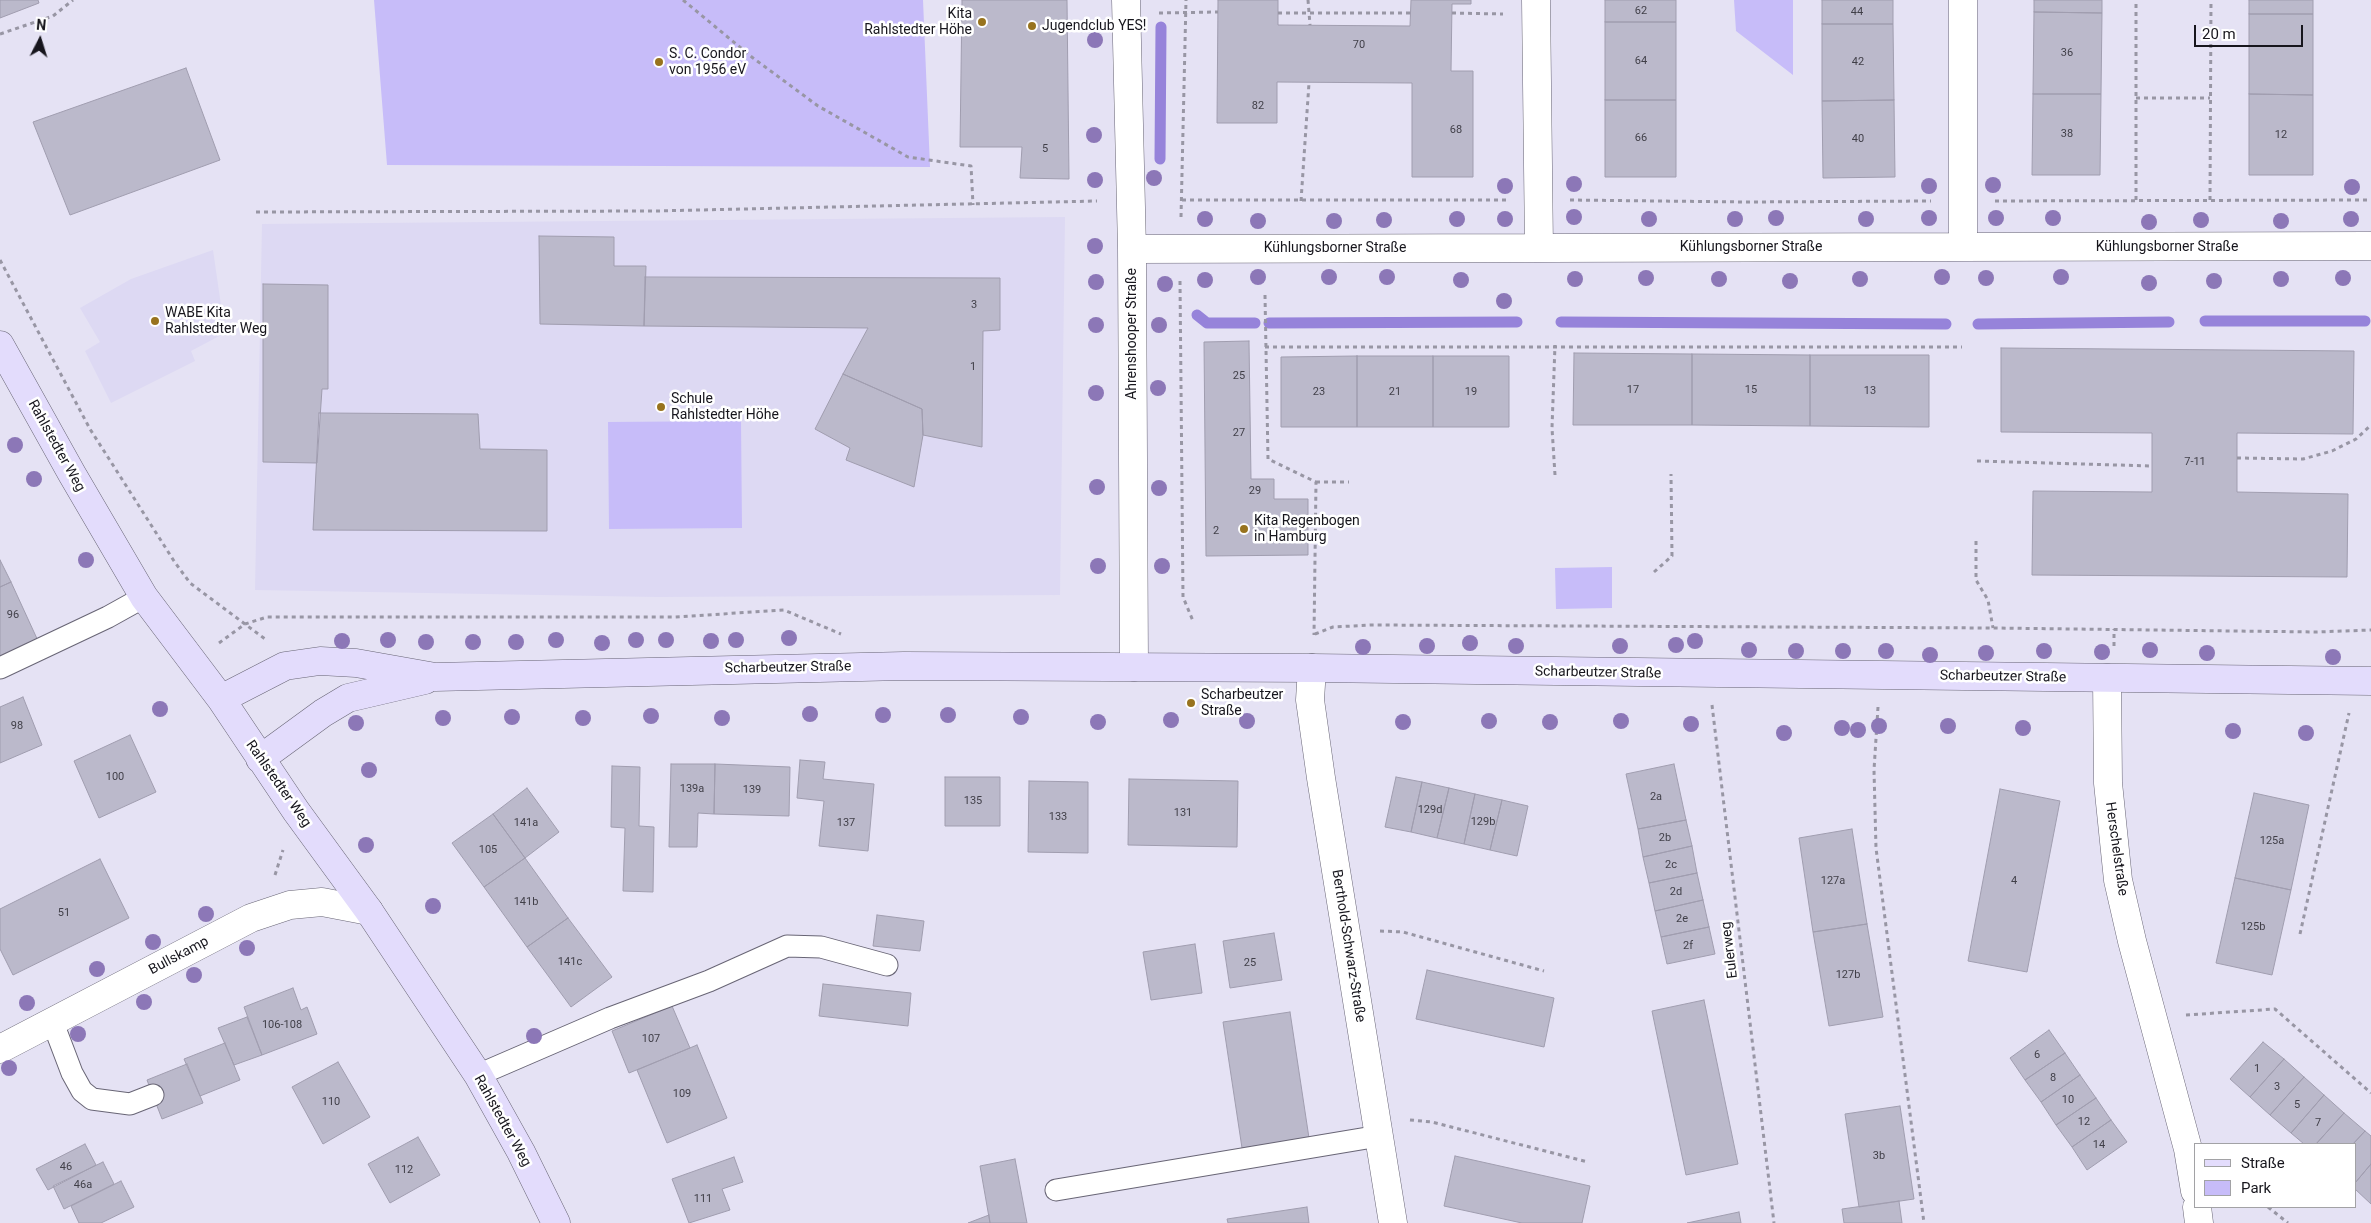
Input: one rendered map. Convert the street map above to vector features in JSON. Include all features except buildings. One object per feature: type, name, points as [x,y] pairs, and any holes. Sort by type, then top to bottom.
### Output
[{"type":"main road","name":"Rahlstedter Weg","points":[[0,345],[144,597],[221,699],[296,811],[369,911],[478,1075],[521,1152],[556,1223]]},
{"type":"main road","name":"Scharbeutzer Straße","points":[[221,699],[285,666],[320,661],[356,663],[435,677],[894,666],[1312,668],[2364,681]]},
{"type":"main road","name":"Scharbeutzer Straße","points":[[260,759],[315,719],[348,698],[435,677]]},
{"type":"street","points":[[1963,0],[1963,247]]},
{"type":"street","name":"Ahrenshooper Straße","points":[[1126,6],[1132,248],[1134,667]]},
{"type":"street","points":[[1536,7],[1539,248]]},
{"type":"street","name":"Kühlungsborner Straße","points":[[1132,248],[2371,246]]},
{"type":"street","name":"Berthold-Schwarz-Straße","points":[[1312,668],[1311,712],[1393,1223]]},
{"type":"street","name":"Herschelstraße","points":[[2107,678],[2108,783],[2118,880],[2152,1017],[2188,1149],[2194,1185]]},
{"type":"street","name":"Bullskamp","points":[[0,1049],[251,918],[290,906],[322,902],[369,911]]},
{"type":"street","points":[[2197,1208],[2200,1223]]},
{"type":"lane","points":[[0,668],[108,617],[144,597]]},
{"type":"lane","points":[[478,1075],[610,1018],[709,981],[787,946],[821,947],[887,965]]},
{"type":"lane","points":[[53,1023],[72,1073],[82,1091],[92,1099],[130,1104],[153,1095]]},
{"type":"lane","points":[[1056,1190],[1378,1130]]},
{"type":"path","points":[[0,34],[53,16],[73,0]]},
{"type":"path","points":[[683,0],[753,58],[818,106],[908,157],[971,166],[973,205]]},
{"type":"path","points":[[1186,0],[1180,248],[1183,597],[1193,621]]},
{"type":"path","points":[[1308,0],[1310,25]]},
{"type":"path","points":[[2136,0],[2136,200]]},
{"type":"path","points":[[2210,200],[2211,0]]},
{"type":"path","points":[[1126,6],[1186,14],[1218,12]]},
{"type":"path","points":[[1452,12],[1536,7]]},
{"type":"path","points":[[1278,12],[1410,13]]},
{"type":"path","points":[[1301,201],[1309,83]]},
{"type":"path","points":[[2136,98],[2211,98]]},
{"type":"path","points":[[256,212],[655,211],[1130,200]]},
{"type":"path","points":[[1182,200],[1744,202],[2371,200]]},
{"type":"path","points":[[0,260],[90,429],[174,561],[190,583],[272,644]]},
{"type":"path","points":[[1264,296],[1268,459],[1316,482],[1349,482]]},
{"type":"path","points":[[1266,347],[1555,345],[1962,347]]},
{"type":"path","points":[[1554,475],[1552,428],[1555,345]]},
{"type":"path","points":[[2237,458],[2303,459],[2332,451],[2356,439],[2371,426]]},
{"type":"path","points":[[1977,461],[2152,466]]},
{"type":"path","points":[[1654,572],[1672,556],[1671,474]]},
{"type":"path","points":[[1312,668],[1316,482]]},
{"type":"path","points":[[1976,541],[1976,580],[1988,600],[1993,628]]},
{"type":"path","points":[[231,633],[245,624],[268,617],[675,617],[784,610]]},
{"type":"path","points":[[1314,634],[1333,627],[1372,626],[1993,628],[2316,632],[2371,630]]},
{"type":"path","name":"Eulerweg","points":[[1708,674],[1774,1223]]},
{"type":"path","points":[[1880,676],[1874,770],[1876,848],[1924,1223]]},
{"type":"path","points":[[2300,934],[2364,681]]},
{"type":"path","points":[[251,918],[273,880],[296,811]]},
{"type":"path","points":[[1347,936],[1372,931],[1404,932],[1544,971]]},
{"type":"path","points":[[2152,1017],[2274,1009],[2371,1093]]},
{"type":"path","points":[[1378,1130],[1405,1120],[1432,1122],[1588,1162]]},
{"type":"path","points":[[2269,1208],[2288,1223]]},
{"type":"shaded area","name":"Schule Rahlstedter Höhe","points":[[1065,217],[1060,595],[657,597],[255,590],[262,224]]},
{"type":"shaded area","name":"WABE Kita Rahlstedter Weg","points":[[213,250],[225,333],[191,351],[195,361],[111,403],[85,351],[100,342],[80,308],[131,279]]},
{"type":"green space","points":[[374,0],[923,0],[930,167],[387,165]]},
{"type":"green space","points":[[1734,0],[1793,0],[1793,75],[1736,31]]},
{"type":"green space","points":[[741,421],[742,528],[609,529],[608,422]]},
{"type":"green space","points":[[1612,567],[1612,608],[1556,609],[1555,568]]},
{"type":"waterway","points":[[1160,159],[1161,27]]},
{"type":"waterway","points":[[1197,315],[1207,323],[1255,323]]},
{"type":"waterway","points":[[2205,321],[2365,321]]},
{"type":"waterway","points":[[1269,323],[1517,322]]},
{"type":"waterway","points":[[1561,322],[1946,324]]},
{"type":"waterway","points":[[1978,324],[2169,322]]},
{"type":"place","name":"Kita Rahlstedter Höhe","points":[[982,22]]},
{"type":"place","name":"Jugendclub YES!","points":[[1032,26]]},
{"type":"place","name":"S. C. Condor von 1956 eV","points":[[659,62]]},
{"type":"place","name":"WABE Kita Rahlstedter Weg","points":[[155,321]]},
{"type":"place","name":"Schule Rahlstedter Höhe","points":[[661,407]]},
{"type":"place","name":"Kita Regenbogen in Hamburg","points":[[1244,529]]},
{"type":"place","name":"Scharbeutzer Straße","points":[[1191,703]]}]
